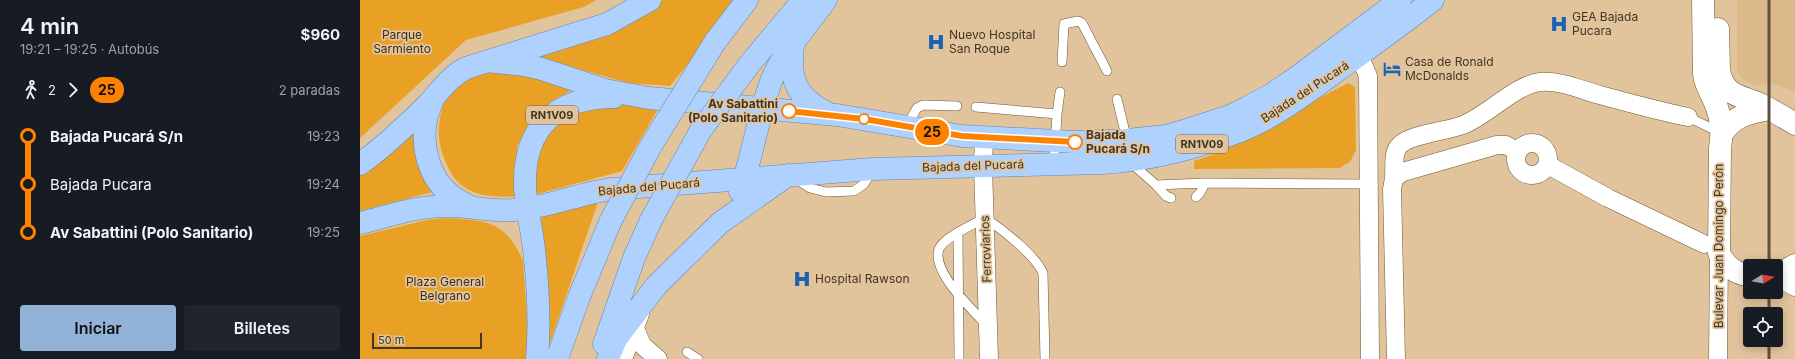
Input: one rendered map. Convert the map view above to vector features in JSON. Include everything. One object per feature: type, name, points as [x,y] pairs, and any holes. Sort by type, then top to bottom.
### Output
[{"type":"main road","points":[[360,164],[388,144],[445,84],[456,74],[466,68],[607,24],[650,0]]},
{"type":"main road","points":[[557,359],[579,297],[611,220],[652,144],[715,42],[747,0]]},
{"type":"main road","points":[[599,359],[634,258],[651,220],[701,130],[748,66],[803,0]]},
{"type":"main road","points":[[720,223],[738,196],[762,108],[773,78],[793,46],[826,0]]},
{"type":"main road","points":[[1356,33],[1388,0]]},
{"type":"main road","name":"Bajada del Pucará","points":[[360,223],[438,206],[470,207],[499,211],[528,208],[598,191],[744,178],[873,169],[1054,164],[1128,151],[1166,136],[1230,116],[1272,94],[1400,0]]},
{"type":"main road","name":"Bajada del Pucará","points":[[487,61],[525,65],[542,69],[605,90],[649,98],[830,114],[939,133],[984,138],[1055,142],[1128,151],[1176,153],[1241,131],[1278,111],[1392,33],[1433,0]]},
{"type":"main road","points":[[1392,33],[1447,0]]},
{"type":"main road","name":"Bulevar Juan Domingo Perón","points":[[1703,0],[1704,74],[1706,84],[1717,108],[1722,134],[1712,248]]},
{"type":"main road","points":[[1718,0],[1717,48],[1720,77],[1732,93],[1784,115]]},
{"type":"main road","points":[[793,46],[791,63],[792,78],[809,103],[830,114]]},
{"type":"main road","name":"RN1V09","points":[[537,359],[537,288],[532,234],[524,185],[530,145],[537,131],[548,118],[561,108],[590,99],[606,97],[649,98]]},
{"type":"main road","points":[[433,98],[426,118],[425,130],[425,145],[430,166],[437,181],[452,196],[470,207]]},
{"type":"main road","points":[[1722,134],[1727,126],[1739,116],[1784,115]]},
{"type":"main road","points":[[608,359],[616,339],[647,296],[720,223],[789,175]]},
{"type":"main road","points":[[1712,248],[1729,267],[1735,272],[1743,274]]},
{"type":"main road","points":[[1783,273],[1795,265]]},
{"type":"street","points":[[1360,55],[1368,76],[1370,359]]},
{"type":"street","points":[[1396,359],[1392,189],[1395,154],[1399,145],[1408,140],[1462,126],[1474,120],[1525,87],[1540,82],[1560,84],[1657,111],[1688,117]]},
{"type":"street","name":"Ferroviarios","points":[[984,138],[989,359]]},
{"type":"street","points":[[1394,178],[1403,172],[1497,145],[1506,145],[1518,152],[1525,144],[1536,143],[1546,149],[1549,160],[1548,165],[1608,198],[1712,248]]},
{"type":"street","name":"Bulevar Juan Domingo Perón","points":[[1712,248],[1718,359]]},
{"type":"street","points":[[1783,281],[1795,287]]},
{"type":"street","points":[[623,359],[647,296]]},
{"type":"street","points":[[635,328],[642,345],[658,359]]},
{"type":"lane","points":[[1062,62],[1064,24],[1078,21],[1082,22],[1107,71]]},
{"type":"lane","points":[[1054,164],[1060,92]]},
{"type":"lane","points":[[1117,99],[1128,151],[1166,196],[1171,198]]},
{"type":"lane","points":[[906,127],[917,108],[923,105],[957,106]]},
{"type":"lane","points":[[976,107],[1057,114]]},
{"type":"lane","points":[[1688,117],[1722,134]]},
{"type":"lane","points":[[1156,185],[1205,183],[1369,184]]},
{"type":"lane","points":[[1196,197],[1200,193],[1205,183]]},
{"type":"lane","points":[[988,327],[959,294],[942,271],[938,255],[940,248],[945,242],[985,218],[996,225],[1036,261],[1043,273],[1044,359]]},
{"type":"lane","points":[[958,233],[959,359]]},
{"type":"lane","points":[[687,352],[698,359]]},
{"type":"shaded area","points":[[1737,0],[1795,0],[1795,92],[1775,84],[1753,85],[1745,81],[1737,72]]},
{"type":"green space","name":"Parque Sarmiento","points":[[360,0],[596,0],[584,7],[466,40],[360,138]]},
{"type":"green space","points":[[663,0],[740,0],[670,86],[628,83],[527,54],[621,23]]},
{"type":"green space","points":[[502,68],[573,89],[551,102],[530,122],[517,146],[518,196],[502,197],[477,193],[463,186],[457,181],[448,166],[443,153],[439,141],[439,129],[441,112],[446,96],[460,78],[469,74]]},
{"type":"green space","points":[[1348,83],[1355,87],[1356,150],[1350,162],[1339,168],[1194,169],[1194,161],[1212,155]]},
{"type":"green space","points":[[621,103],[661,104],[622,171],[534,195],[536,162],[547,131],[580,112]]},
{"type":"green space","points":[[417,125],[436,191],[360,211],[360,170]]},
{"type":"green space","points":[[599,199],[548,349],[541,213]]},
{"type":"green space","name":"Plaza General Belgrano","points":[[447,218],[473,220],[493,225],[502,230],[509,237],[516,248],[523,261],[530,359],[360,359],[360,236],[427,220]]},
{"type":"railway","points":[[1769,0],[1769,259]]},
{"type":"railway","points":[[1769,299],[1769,307]]},
{"type":"railway","points":[[1769,347],[1769,359]]},
{"type":"bus line","name":"25","points":[[789,111],[837,115],[962,136],[1075,142]]},
{"type":"place","name":"GEA Bajada Pucara","points":[[1559,24]]},
{"type":"place","name":"Nuevo Hospital San Roque","points":[[936,42]]},
{"type":"place","name":"Casa de Ronald McDonalds","points":[[1392,69]]},
{"type":"place","name":"Av Sabattini (Polo Sanitario)","points":[[789,111]]},
{"type":"place","name":"Bajada Pucará S/n","points":[[1075,142]]},
{"type":"place","name":"Hospital Rawson","points":[[802,279]]}]
